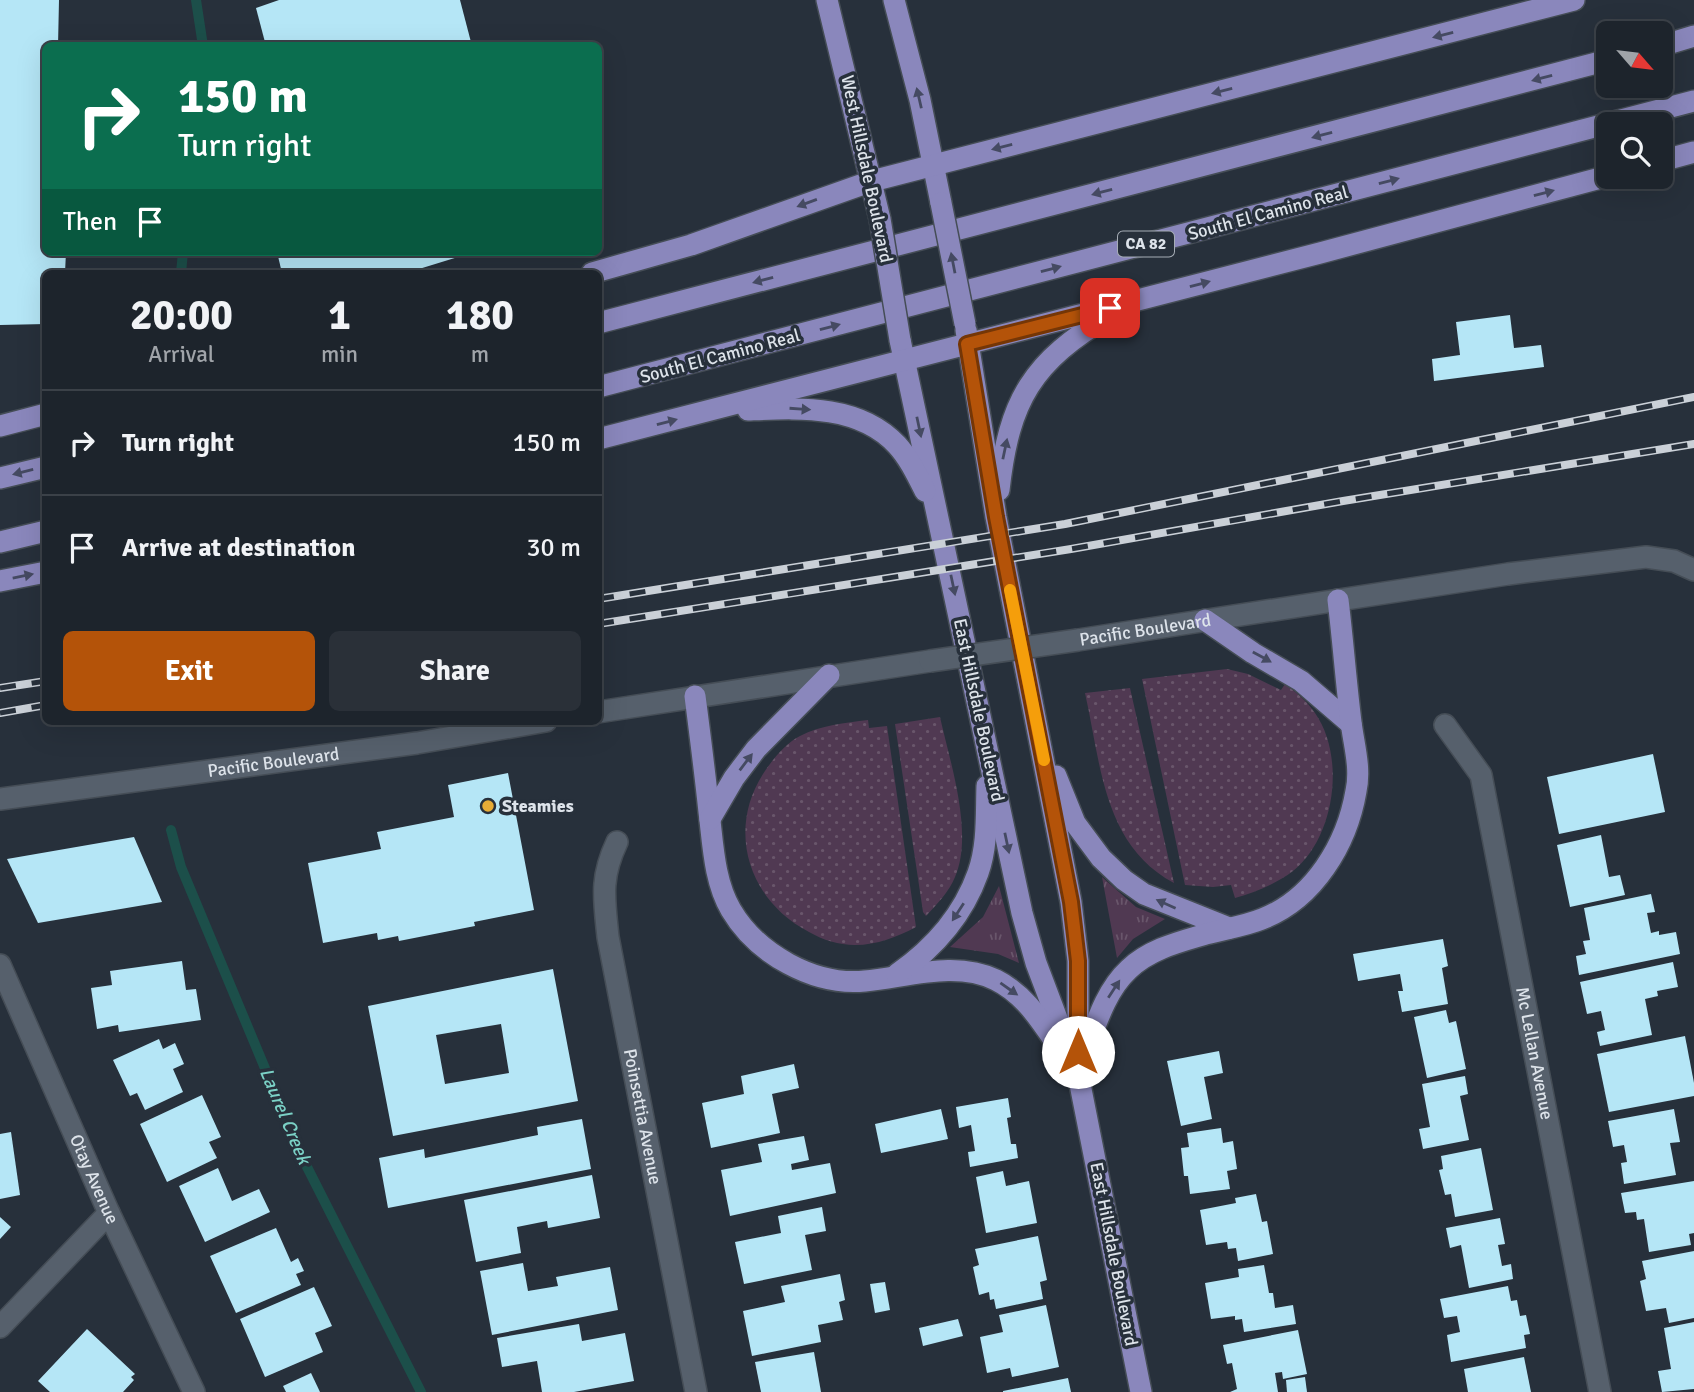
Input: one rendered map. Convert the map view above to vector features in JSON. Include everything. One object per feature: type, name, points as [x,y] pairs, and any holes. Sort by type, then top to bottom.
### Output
[{"type":"main road","name":"West Hillsdale Boulevard","points":[[827,0],[872,181],[903,350]]},
{"type":"main road","points":[[894,0],[934,164],[966,334]]},
{"type":"main road","points":[[602,270],[691,245],[872,181],[1574,0]]},
{"type":"main road","points":[[1673,43],[1694,37]]},
{"type":"main road","points":[[602,322],[1596,63]]},
{"type":"main road","name":"South El Camino Real","points":[[602,386],[1694,101]]},
{"type":"main road","points":[[1673,158],[1694,152]]},
{"type":"main road","points":[[602,438],[707,411],[903,350],[966,334],[1134,302],[1596,179]]},
{"type":"main road","points":[[996,517],[1009,433],[1018,403],[1030,381],[1046,361],[1066,344],[1134,302]]},
{"type":"main road","name":"East Hillsdale Boulevard","points":[[966,334],[996,517],[1072,914],[1078,961],[1078,1074]]},
{"type":"main road","name":"East Hillsdale Boulevard","points":[[903,350],[1022,913],[1036,963],[1078,1074],[1141,1392]]},
{"type":"main road","points":[[707,411],[789,408],[840,414],[862,420],[897,445],[911,464],[939,518]]},
{"type":"main road","points":[[0,426],[42,415]]},
{"type":"main road","points":[[0,478],[42,468]]},
{"type":"main road","points":[[0,542],[42,532]]},
{"type":"main road","points":[[0,580],[42,573]]},
{"type":"main road","points":[[1078,1074],[1100,1013],[1112,990],[1128,970],[1148,954],[1179,942],[1262,919],[1291,904],[1312,884],[1333,856],[1349,823],[1357,790],[1358,767],[1338,600]]},
{"type":"main road","points":[[1205,620],[1301,681],[1351,724]]},
{"type":"main road","points":[[710,819],[734,778],[768,735],[829,675]]},
{"type":"main road","points":[[695,696],[717,873],[730,909],[751,936],[778,958],[814,976],[863,981],[897,975],[972,972],[994,979],[1014,991],[1031,1007],[1078,1074]]},
{"type":"main road","points":[[1039,735],[1075,823],[1101,858],[1124,880],[1144,894],[1229,928]]},
{"type":"main road","points":[[897,975],[918,960],[944,932],[966,900],[979,871],[985,836],[988,752]]},
{"type":"street","name":"Pacific Boulevard","points":[[602,711],[829,675],[1646,556],[1674,561],[1693,570]]},
{"type":"street","name":"Pacific Boulevard","points":[[0,799],[408,744],[522,725]]},
{"type":"street","name":"Mc Lellan Avenue","points":[[1445,725],[1481,775],[1600,1392]]},
{"type":"street","name":"Poinsettia Avenue","points":[[617,842],[607,864],[604,895],[608,937],[696,1392]]},
{"type":"street","name":"Otay Avenue","points":[[0,965],[109,1213],[194,1392]]},
{"type":"street","points":[[0,1327],[109,1213]]},
{"type":"green space","points":[[1227,669],[1248,674],[1281,690],[1285,684],[1305,701],[1325,731],[1333,774],[1327,818],[1319,839],[1307,857],[1280,880],[1235,898],[1231,885],[1185,885],[1142,679]]},
{"type":"green space","points":[[1130,688],[1174,883],[1150,867],[1132,847],[1119,825],[1101,774],[1085,693]]},
{"type":"green space","points":[[940,717],[958,798],[962,840],[955,877],[926,916],[923,912],[895,724]]},
{"type":"green space","points":[[868,720],[869,728],[887,726],[916,927],[879,942],[849,945],[831,942],[809,932],[789,919],[772,903],[759,884],[750,863],[746,819],[752,796],[763,774],[790,743],[816,729]]},
{"type":"green space","points":[[1102,877],[1136,907],[1165,919],[1133,939],[1117,958]]},
{"type":"green space","points":[[999,886],[1019,963],[998,954],[950,947],[983,917]]},
{"type":"building","points":[[0,0],[59,0],[58,42],[42,42],[42,256],[66,256],[65,270],[42,270],[42,324],[0,325]]},
{"type":"building","points":[[279,0],[460,0],[471,42],[265,42],[256,8]]},
{"type":"building","points":[[278,256],[461,256],[416,270],[281,270]]},
{"type":"building","points":[[1510,315],[1514,348],[1541,345],[1544,367],[1434,381],[1432,359],[1460,355],[1456,322]]},
{"type":"building","points":[[1653,754],[1665,812],[1559,834],[1547,777]]},
{"type":"building","points":[[508,773],[534,910],[474,922],[475,926],[399,941],[398,936],[378,940],[377,933],[323,943],[308,863],[381,849],[377,832],[454,817],[448,785]]},
{"type":"building","points":[[1601,835],[1609,877],[1620,875],[1625,895],[1570,907],[1557,845]]},
{"type":"building","points":[[134,837],[162,902],[38,923],[7,859]]},
{"type":"building","points":[[1651,894],[1655,912],[1647,913],[1651,933],[1659,931],[1659,935],[1676,932],[1680,954],[1579,975],[1576,956],[1586,954],[1583,941],[1590,940],[1584,908]]},
{"type":"building","points":[[1443,939],[1448,966],[1442,968],[1448,1004],[1402,1012],[1398,991],[1403,991],[1400,974],[1358,981],[1353,954]]},
{"type":"building","points":[[182,961],[186,990],[196,989],[201,1020],[119,1032],[118,1025],[97,1029],[91,988],[112,985],[110,971]]},
{"type":"building","points":[[1673,962],[1678,987],[1657,991],[1658,996],[1645,999],[1652,1035],[1600,1046],[1597,1032],[1605,1030],[1601,1011],[1587,1014],[1580,982]]},
{"type":"building","points":[[553,969],[578,1101],[393,1136],[368,1006]],"holes":[[[501,1024],[509,1073],[445,1084],[436,1035]]]},
{"type":"building","points":[[1446,1010],[1449,1023],[1456,1021],[1466,1069],[1427,1078],[1414,1017]]},
{"type":"building","points":[[1685,1036],[1694,1096],[1609,1112],[1597,1054]]},
{"type":"building","points":[[159,1039],[163,1049],[175,1043],[184,1064],[173,1069],[183,1092],[145,1110],[137,1093],[130,1096],[113,1060]]},
{"type":"building","points":[[1219,1051],[1223,1073],[1204,1077],[1212,1119],[1181,1126],[1167,1061]]},
{"type":"building","points":[[794,1064],[799,1088],[772,1094],[780,1133],[711,1148],[702,1103],[744,1094],[741,1076]]},
{"type":"building","points":[[1465,1076],[1468,1094],[1460,1096],[1469,1140],[1423,1149],[1419,1129],[1430,1127],[1422,1084]]},
{"type":"building","points":[[202,1095],[221,1137],[209,1142],[217,1158],[167,1182],[140,1124]]},
{"type":"building","points":[[1008,1098],[1011,1117],[1007,1118],[1011,1144],[1016,1144],[1018,1158],[970,1167],[968,1152],[975,1151],[971,1125],[959,1128],[956,1107]]},
{"type":"building","points":[[941,1109],[948,1139],[881,1153],[875,1124]]},
{"type":"building","points":[[1674,1109],[1680,1142],[1670,1143],[1676,1175],[1624,1184],[1621,1163],[1627,1162],[1624,1145],[1613,1147],[1608,1121]]},
{"type":"building","points":[[582,1119],[591,1169],[388,1208],[379,1158],[424,1149],[425,1158],[538,1135],[537,1127]]},
{"type":"building","points":[[1221,1128],[1223,1143],[1233,1141],[1237,1169],[1227,1171],[1230,1189],[1190,1194],[1188,1176],[1184,1176],[1181,1148],[1189,1147],[1187,1133]]},
{"type":"building","points":[[11,1132],[20,1195],[0,1199],[0,1134]]},
{"type":"building","points":[[804,1136],[809,1160],[791,1164],[792,1170],[830,1163],[836,1193],[730,1216],[721,1170],[762,1162],[758,1144]]},
{"type":"building","points":[[1481,1148],[1493,1210],[1455,1217],[1451,1194],[1445,1195],[1439,1170],[1443,1169],[1441,1156]]},
{"type":"building","points":[[218,1168],[232,1201],[259,1189],[270,1212],[205,1242],[179,1186]]},
{"type":"building","points":[[1003,1171],[1006,1186],[1029,1181],[1037,1223],[986,1233],[976,1177]]},
{"type":"building","points":[[592,1175],[600,1218],[548,1228],[547,1221],[517,1227],[521,1253],[476,1262],[464,1200]]},
{"type":"building","points":[[1694,1181],[1694,1233],[1689,1234],[1691,1245],[1649,1252],[1644,1219],[1637,1220],[1636,1212],[1625,1213],[1621,1193]]},
{"type":"building","points":[[1256,1194],[1262,1222],[1267,1221],[1273,1254],[1238,1261],[1236,1248],[1228,1249],[1227,1242],[1206,1245],[1200,1210],[1236,1203],[1235,1198]]},
{"type":"building","points":[[822,1207],[826,1231],[805,1235],[812,1270],[744,1284],[735,1242],[781,1233],[778,1216]]},
{"type":"building","points":[[0,1217],[11,1227],[0,1239]]},
{"type":"building","points":[[1500,1218],[1505,1244],[1498,1245],[1502,1266],[1511,1264],[1513,1279],[1469,1288],[1461,1245],[1450,1248],[1446,1228]]},
{"type":"building","points":[[276,1228],[291,1262],[298,1258],[304,1271],[296,1274],[301,1285],[236,1313],[210,1256]]},
{"type":"building","points":[[1038,1236],[1047,1280],[1040,1282],[1043,1299],[996,1309],[994,1299],[990,1300],[989,1292],[979,1295],[973,1267],[979,1265],[975,1249]]},
{"type":"building","points":[[1694,1251],[1694,1318],[1669,1323],[1666,1308],[1646,1311],[1640,1281],[1646,1279],[1642,1261]]},
{"type":"building","points":[[523,1263],[528,1291],[558,1286],[556,1277],[610,1267],[618,1310],[492,1335],[480,1271]]},
{"type":"building","points":[[1264,1265],[1275,1308],[1293,1305],[1296,1324],[1244,1332],[1242,1319],[1235,1320],[1235,1316],[1211,1319],[1205,1283],[1239,1277],[1238,1269]]},
{"type":"building","points":[[840,1274],[845,1300],[839,1302],[843,1320],[818,1325],[821,1342],[752,1356],[743,1311],[785,1302],[781,1286]]},
{"type":"building","points":[[885,1282],[890,1310],[875,1313],[870,1284]]},
{"type":"building","points":[[1508,1286],[1511,1301],[1517,1300],[1520,1316],[1526,1315],[1530,1334],[1524,1335],[1526,1348],[1451,1362],[1447,1335],[1460,1332],[1457,1316],[1444,1318],[1440,1299]]},
{"type":"building","points":[[314,1287],[332,1326],[315,1333],[323,1352],[265,1377],[240,1319]]},
{"type":"building","points":[[1046,1305],[1059,1367],[1012,1377],[1010,1368],[987,1373],[980,1337],[1003,1332],[999,1315]]},
{"type":"building","points":[[958,1319],[963,1336],[923,1346],[919,1328]]},
{"type":"building","points":[[1694,1322],[1694,1389],[1662,1392],[1658,1371],[1671,1369],[1664,1328]]},
{"type":"building","points":[[579,1324],[582,1341],[625,1333],[634,1381],[574,1392],[542,1392],[537,1361],[502,1367],[497,1338]]},
{"type":"building","points":[[87,1329],[135,1374],[131,1377],[134,1380],[123,1392],[50,1392],[38,1381]]},
{"type":"building","points":[[1298,1330],[1307,1374],[1283,1379],[1282,1372],[1275,1373],[1278,1392],[1230,1392],[1237,1389],[1232,1363],[1227,1364],[1223,1345]]},
{"type":"building","points":[[814,1352],[821,1392],[761,1392],[755,1362]]},
{"type":"building","points":[[1524,1357],[1531,1392],[1468,1392],[1464,1369]]},
{"type":"building","points":[[311,1373],[320,1392],[286,1392],[283,1386]]},
{"type":"building","points":[[1305,1377],[1307,1392],[1287,1392],[1286,1380]]},
{"type":"building","points":[[1068,1378],[1071,1392],[1003,1392],[1003,1391]]},
{"type":"waterway","name":"Laurel Creek","points":[[196,0],[202,42]]},
{"type":"waterway","name":"Laurel Creek","points":[[181,270],[183,256]]},
{"type":"waterway","name":"Laurel Creek","points":[[171,830],[181,867],[302,1157],[421,1392]]},
{"type":"railway","points":[[602,598],[1065,524],[1694,397]]},
{"type":"railway","points":[[602,623],[1071,549],[1343,501],[1694,444]]},
{"type":"railway","points":[[0,688],[42,682]]},
{"type":"railway","points":[[0,713],[42,706]]},
{"type":"slow traffic","points":[[1010,590],[1044,760]]},
{"type":"place","name":"Steamies","points":[[488,806]]},
{"type":"route","points":[[1078,1052],[1078,961],[1071,902],[996,517],[967,344],[1110,308]]}]
